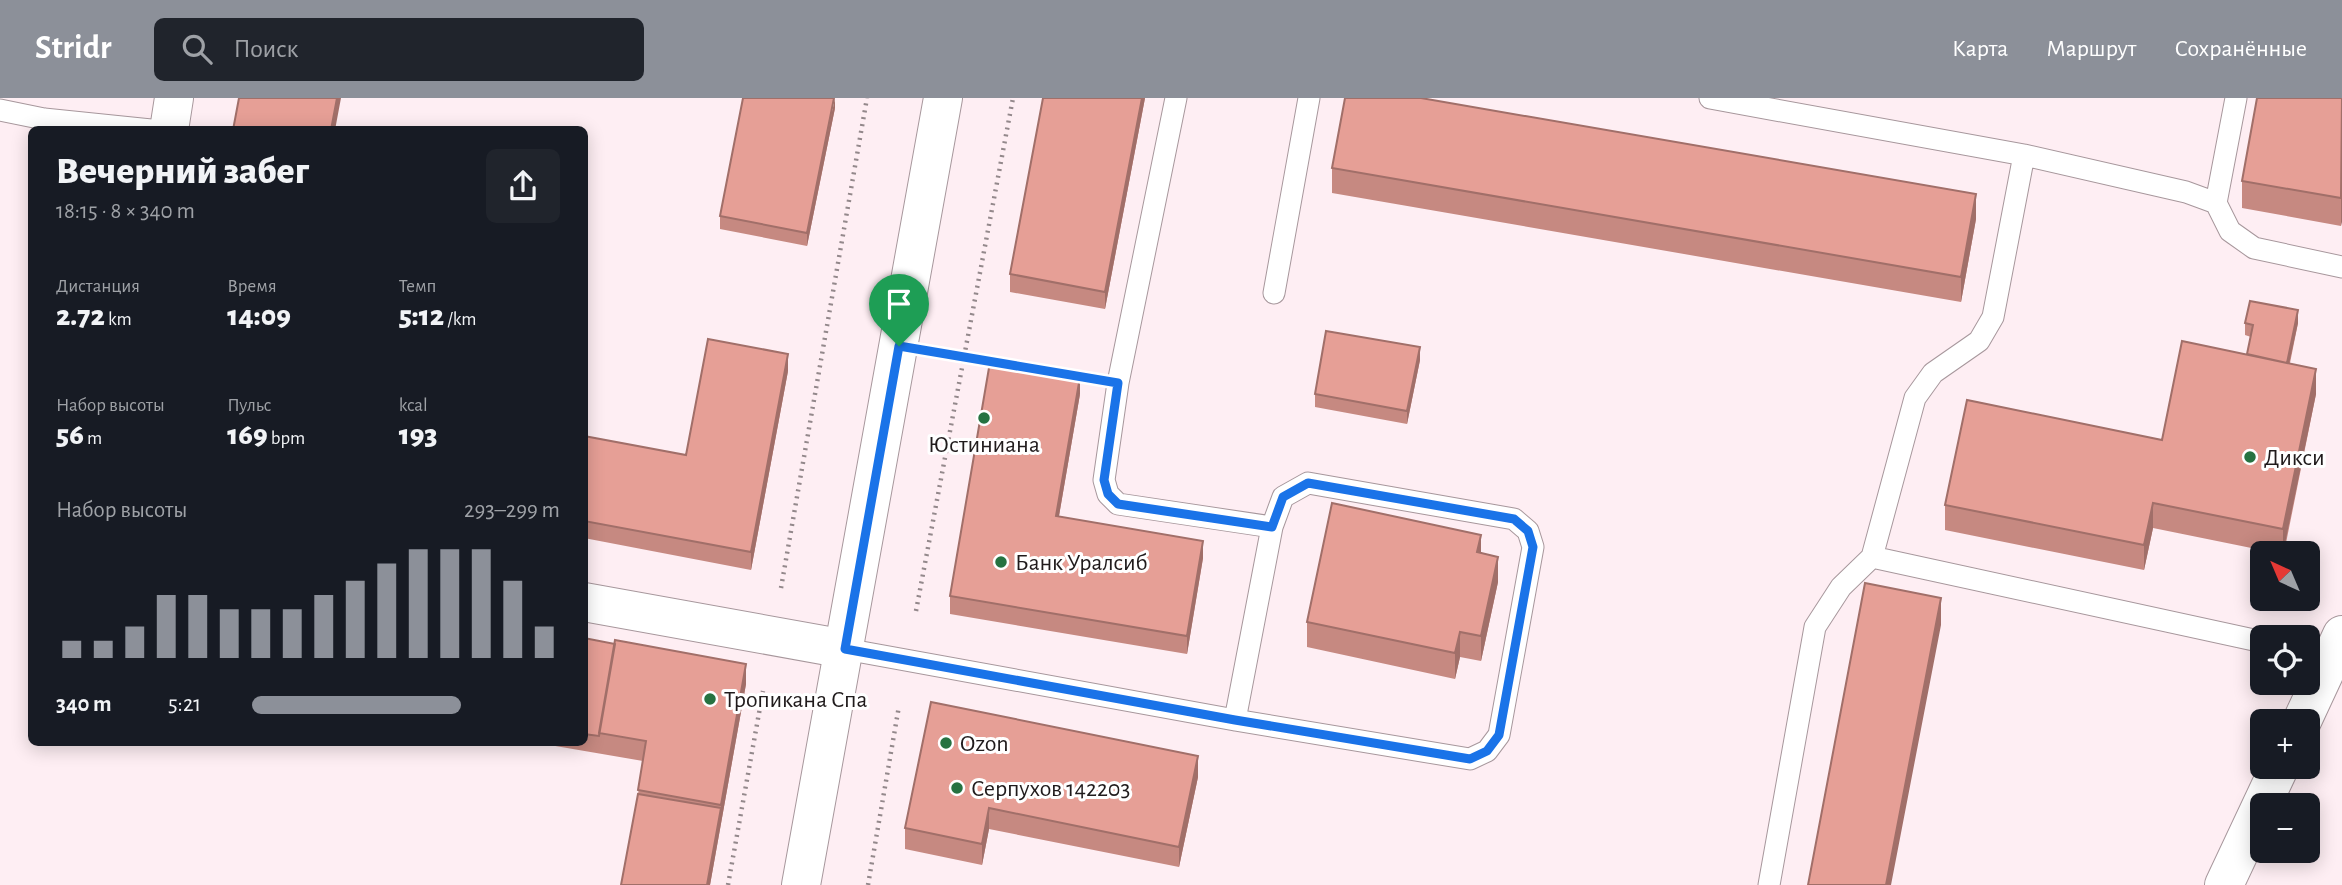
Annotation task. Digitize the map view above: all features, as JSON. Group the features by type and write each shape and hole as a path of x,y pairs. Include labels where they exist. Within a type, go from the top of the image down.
{"street":[{"path":"170,126 174,98"},
{"path":"802,885 943,98"},
{"path":"588,603 845,649"},
{"path":"2306,709 2327,648"},
{"path":"2224,885 2274,779"}],"lane":[{"path":"1176,98 1118,383 1104,480 1108,494 1118,504 1272,527"},
{"path":"1274,293 1309,98"},
{"path":"1710,98 2024,155 2186,192 2216,203"},
{"path":"2236,98 2216,203 2230,231 2254,248 2342,267"},
{"path":"0,110 44,119 112,126"},
{"path":"1769,885 1815,627 1841,587 1872,557 1915,398 1933,373 1979,341 1993,317 2024,155"},
{"path":"845,649 1235,720 1470,759 1487,751 1499,735 1533,547 1528,531 1514,519 1308,483 1283,497 1272,527 1235,720"},
{"path":"1872,557 2250,639"}],"path":[{"path":"782,588 867,98"},
{"path":"916,611 1013,98"},
{"path":"899,346 1015,366"},
{"path":"728,885 762,691"},
{"path":"868,885 899,706"}],"building":[{"path":"239,98 337,98 332,126 234,126"},
{"path":"743,98 834,98 807,233 720,216"},
{"path":"1043,98 1142,98 1105,292 1010,274"},
{"path":"1345,98 1421,98 1976,194 1961,277 1332,168"},
{"path":"2257,98 2342,98 2341,198 2242,181"},
{"path":"2250,301 2298,310 2287,363 2247,354 2253,325 2245,323"},
{"path":"1326,331 1420,347 1407,411 1315,394"},
{"path":"708,339 788,354 751,552 588,522 588,437 686,455"},
{"path":"2182,341 2316,369 2283,529 2153,503 2144,545 1945,505 1967,400 2162,440"},
{"path":"990,362 1080,377 1056,516 1203,541 1187,636 950,596"},
{"path":"1332,503 1481,535 1477,552 1498,557 1481,636 1460,632 1455,653 1307,622"},
{"path":"1865,583 1941,598 1886,885 1808,885"},
{"path":"588,639 615,644 599,736 588,735"},
{"path":"615,640 746,664 721,805 638,790 646,741 599,733"},
{"path":"931,702 1198,756 1179,847 989,808 982,844 905,828"},
{"path":"638,794 721,808 707,885 621,885"}],"place":[{"name":"Юстиниана","path":"984,418"},
{"name":"Дикси","path":"2250,457"},
{"name":"Банк Уралсиб","path":"1001,562"},
{"name":"Тропикана Спа","path":"710,699"},
{"name":"Ozon","path":"946,743"},
{"name":"Серпухов 142203","path":"957,788"}],"route":[{"path":"899,346 1118,383 1104,480 1108,494 1118,504 1272,527 1283,497 1308,483 1514,519 1528,531 1533,547 1499,735 1487,751 1470,759 1235,720 845,649 899,346"}]}
